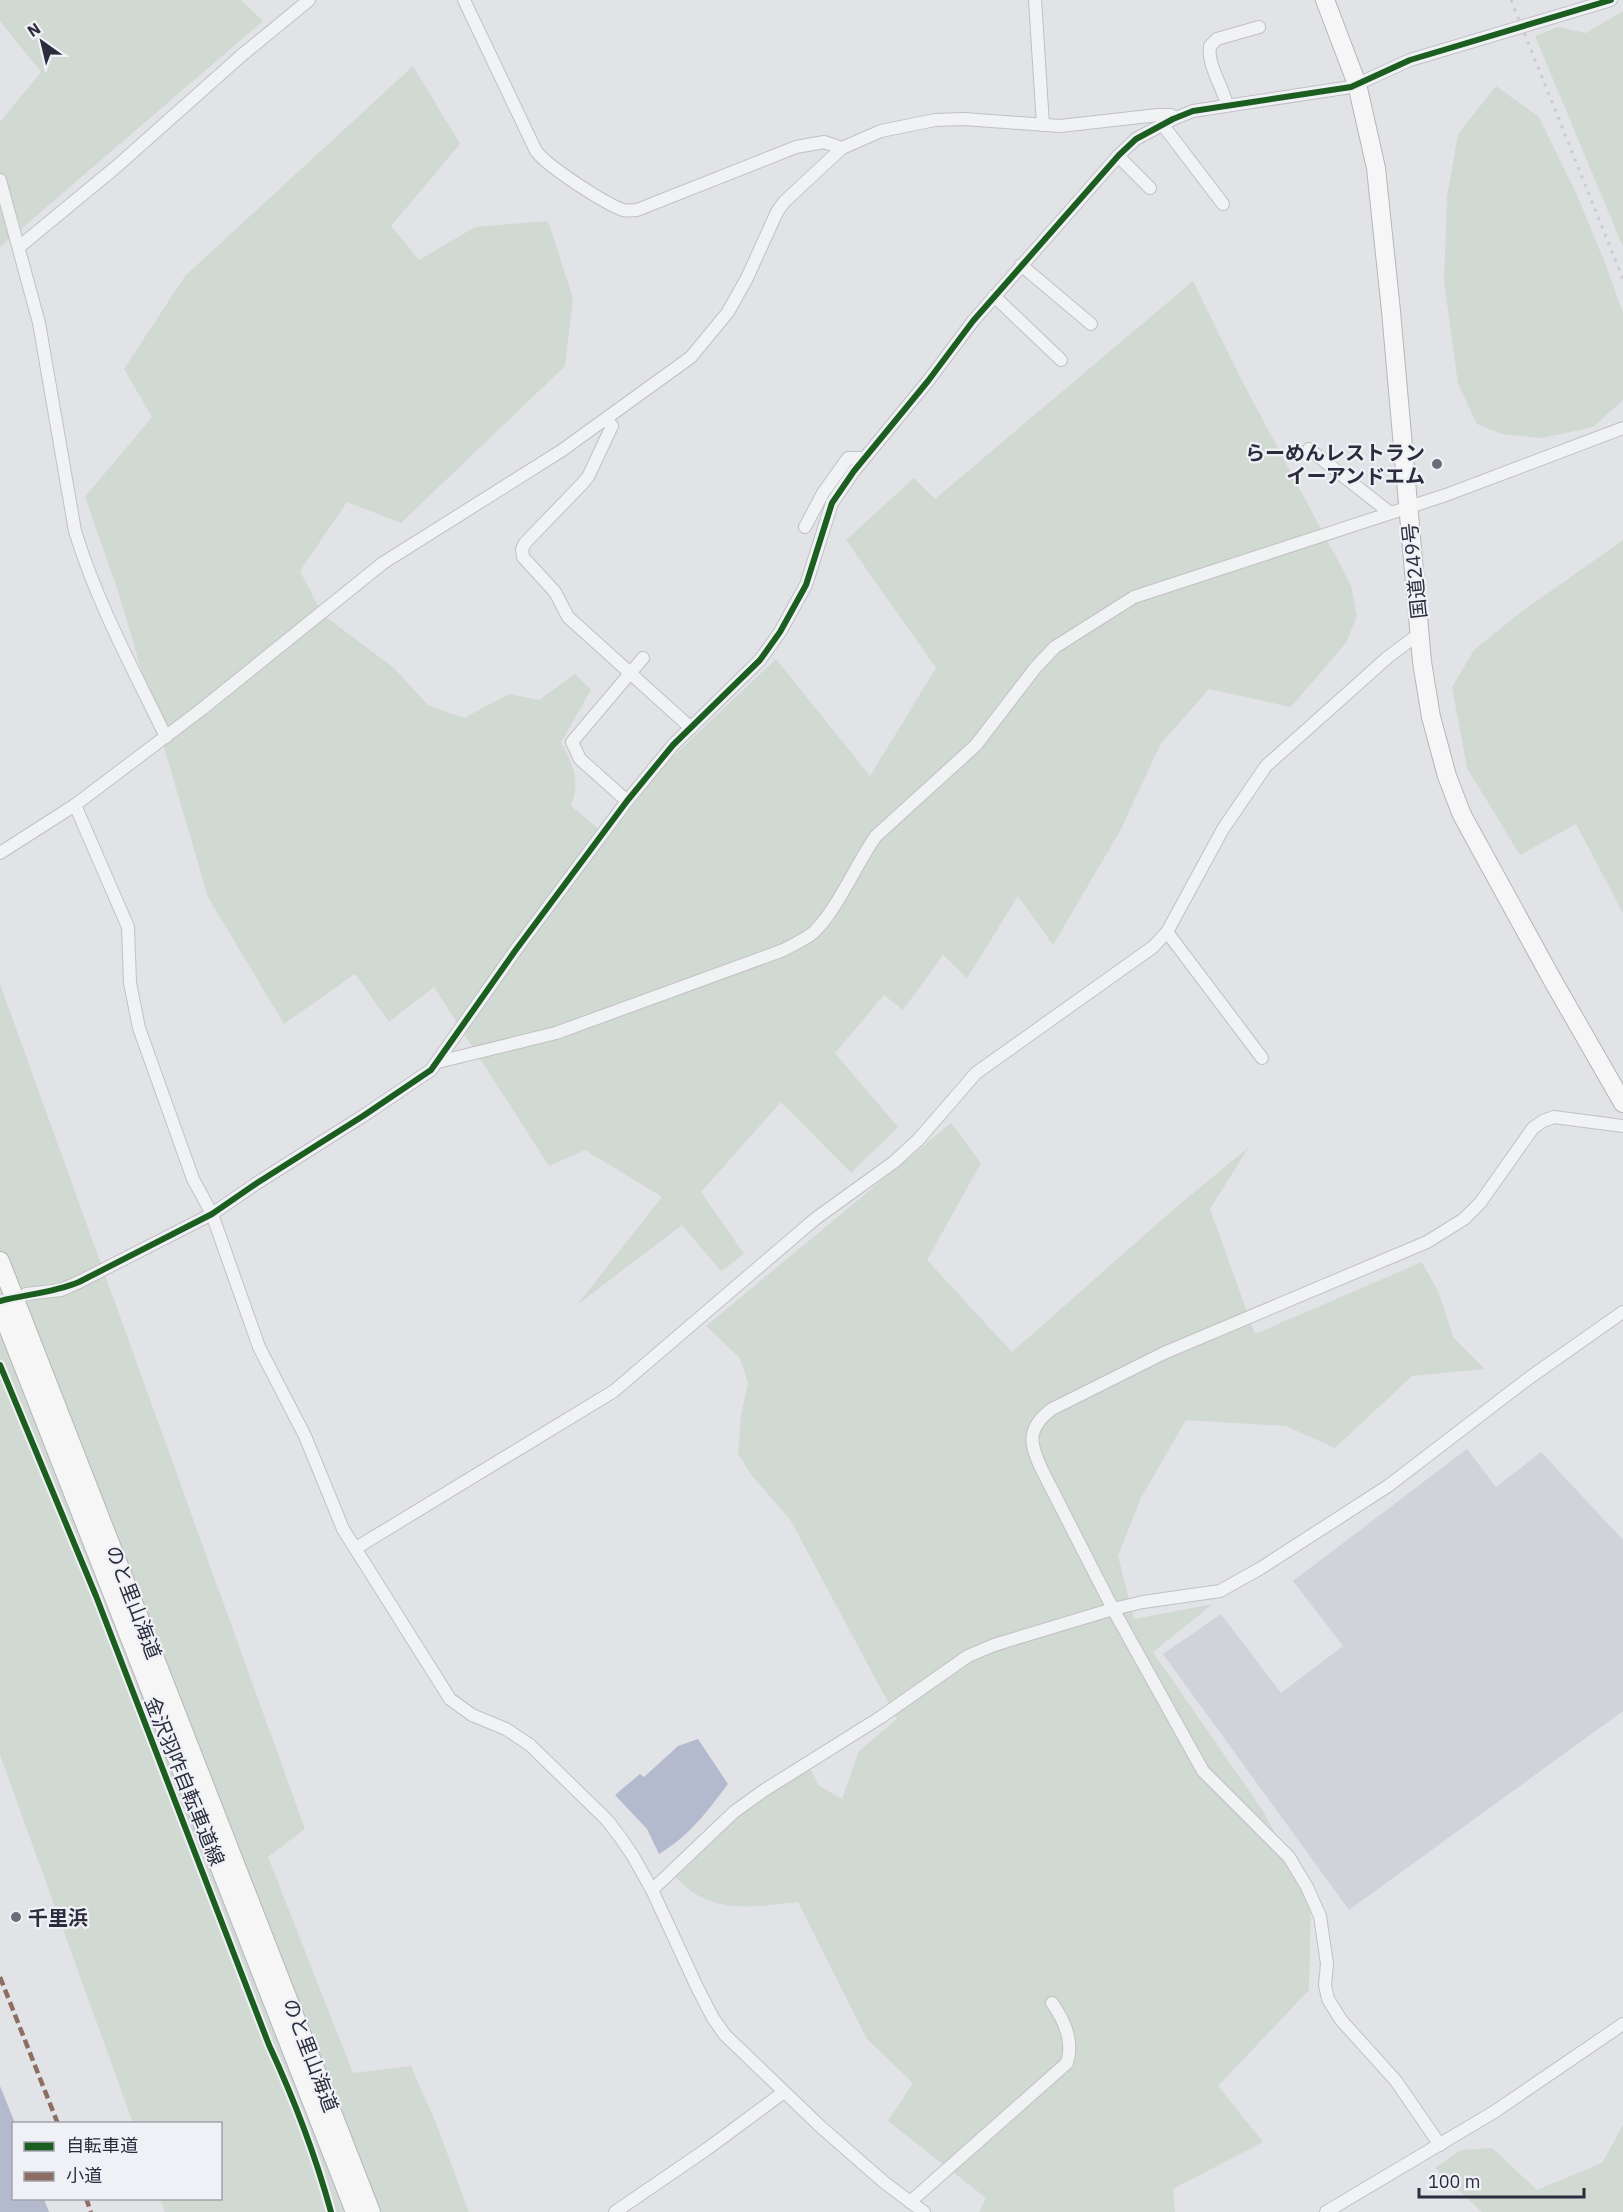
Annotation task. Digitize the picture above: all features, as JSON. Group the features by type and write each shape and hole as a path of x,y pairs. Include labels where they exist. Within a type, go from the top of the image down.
{"highway":[{"name":"国道249号","path":"1325,0 1356,84 1376,168 1422,662 1431,717 1447,776 1462,815 1552,981 1623,1103"},
{"name":"のと里山海道","path":"0,1261 371,2212"},
{"name":"のと里山海道","path":"0,1307 355,2212"}],"street":[{"path":"19,247 116,167 242,55 309,0"},
{"path":"464,0 536,151 543,160 582,188 624,210 637,210 796,147 824,142 843,148"},
{"path":"1035,0 1043,125"},
{"path":"26,1294 61,1290 212,1214 422,1078 438,1062 515,951 627,801 673,745 760,660 780,632 806,585 832,503 864,458 994,296 1118,156 1136,139 1168,121 1193,111 1351,87 1410,60 1611,0"},
{"path":"1227,105 1211,58 1210,46 1217,39 1258,27"},
{"path":"0,853 75,805 166,737 382,563 529,473 677,369 710,336 728,312 784,202 843,148 880,131 936,120 964,119 1059,126 1171,115 1168,121"},
{"path":"1168,121 1223,204"},
{"path":"1118,156 1150,188"},
{"path":"0,180 39,323 79,542 101,602 166,737"},
{"path":"1022,265 1091,324"},
{"path":"994,296 1061,360"},
{"path":"606,420 612,426 588,477 525,543 522,549 523,557 555,592 568,617 691,728"},
{"path":"438,1062 556,1033 781,951 813,933 826,917 876,836 976,745 1036,667 1055,647 1134,597 1446,495 1623,428"},
{"path":"1309,449 1389,512"},
{"path":"805,527 823,493 848,458 864,458"},
{"path":"356,1548 614,1391 815,1219 894,1162 918,1140 976,1073 1153,947 1167,932 1223,828 1266,766 1388,657 1420,633"},
{"path":"627,801 580,759 572,742 643,658"},
{"path":"75,805 128,927 130,983 139,1028 193,1179 212,1214 259,1347 305,1436 343,1529 368,1572 450,1699 472,1715 519,1736 607,1820 633,1856 652,1890 713,2018 739,2050 870,2170 924,2212"},
{"path":"1167,932 1262,1058"},
{"path":"1440,2145 1396,2081 1341,2020 1328,2000 1325,1985 1327,1964 1320,1916 1307,1887 1289,1857 1203,1771 1113,1609 1034,1454 1033,1431 1037,1421 1052,1409 1164,1353 1427,1242 1464,1219 1480,1203 1533,1128 1543,1121 1554,1117 1623,1126"},
{"path":"652,1890 734,1812 763,1791 881,1717 968,1656 994,1645 1113,1609 1143,1602 1220,1591 1261,1568 1388,1486 1529,1378 1623,1312"},
{"path":"910,2202 1067,2063 1070,2052 1066,2024 1052,2003"},
{"path":"1326,2212 1494,2112 1623,2024"},
{"path":"615,2212 707,2149 784,2092"}],"shaded area":[{"path":"0,0 241,0 263,21 0,247 0,122 41,72 0,21"},
{"path":"1623,11 1623,247 1535,36 1558,27 1586,33"},
{"path":"413,66 460,144 391,226 419,260 475,227 548,221 573,298 565,366 401,523 347,502 300,571 322,614 394,668 428,705 464,718 509,694 539,700 575,674 591,690 561,742 574,773 575,788 571,806 609,837 663,766 776,659 870,776 936,668 846,540 914,478 935,499 1193,281 1241,379 1351,585 1357,616 1346,643 1291,707 1209,689 1160,745 1120,831 1053,945 1018,896 967,978 943,955 903,1010 884,995 835,1053 898,1127 851,1173 781,1102 701,1192 744,1254 721,1271 682,1225 577,1305 662,1197 585,1150 549,1166 434,987 389,1022 355,974 284,1024 208,897 119,594 85,497 152,417 124,369 185,276"},
{"path":"1496,86 1539,117 1577,195 1623,313 1623,400 1593,427 1542,438 1501,434 1477,424 1458,384 1444,281 1447,197 1458,134"},
{"path":"1623,540 1623,913 1576,824 1520,855 1467,768 1452,687 1474,650 1521,612"},
{"path":"0,984 305,1829 268,1857 353,2073 411,2066 436,2123 469,2212 165,2212 160,2200 222,2200 222,2122 133,2122 0,1755"},
{"path":"951,1123 981,1163 927,1260 1012,1352 1174,1209 1249,1147 1210,1209 1255,1334 1422,1262 1439,1293 1453,1337 1485,1369 1412,1376 1335,1448 1286,1426 1186,1420 1141,1498 1118,1556 1134,1619 1213,1604 1153,1652 1263,1811 1311,1900 1309,1990 1218,2086 1263,2142 1173,2189 1175,2212 979,2212 986,2198 888,2121 913,2083 867,2039 798,1902 760,1906 721,1904 697,1895 675,1877 738,1816 810,1768 818,1785 842,1799 859,1751 897,1719 791,1521 753,1477 738,1454 741,1415 748,1383 740,1358 706,1326"},
{"path":"1467,1449 1496,1487 1541,1452 1623,1540 1623,1711 1349,1910 1163,1654 1221,1614 1281,1693 1343,1646 1293,1581"},
{"path":"1623,2125 1623,2212 1482,2212 1435,2168 1461,2150 1492,2148 1537,2190 1602,2163"}],"water":[{"path":"698,1739 728,1784 689,1831 659,1854 647,1829 615,1795 640,1774 644,1777 678,1746"},
{"path":"0,2086 15,2122 12,2122 12,2200 44,2200 49,2212 0,2212"}],"railway":[{"path":"1511,0 1623,279"}],"marked path":[{"path":"0,1977 57,2122"},
{"path":"87,2200 91,2212"}],"cycle path":[{"path":"0,1301 50,1291 79,1282 212,1214 431,1070 515,951 627,801 673,745 760,660 780,632 806,585 832,503 854,471 928,381 973,321 1119,155 1136,139 1193,111 1351,87 1410,60 1611,0"},
{"name":"金沢羽咋自転車道線","path":"0,1365 96,1596 269,2045 303,2127 331,2212"}],"place":[{"name":"らーめんレストラン イーアンドエム","path":"1437,464"},
{"name":"千里浜","path":"16,1917"}]}
